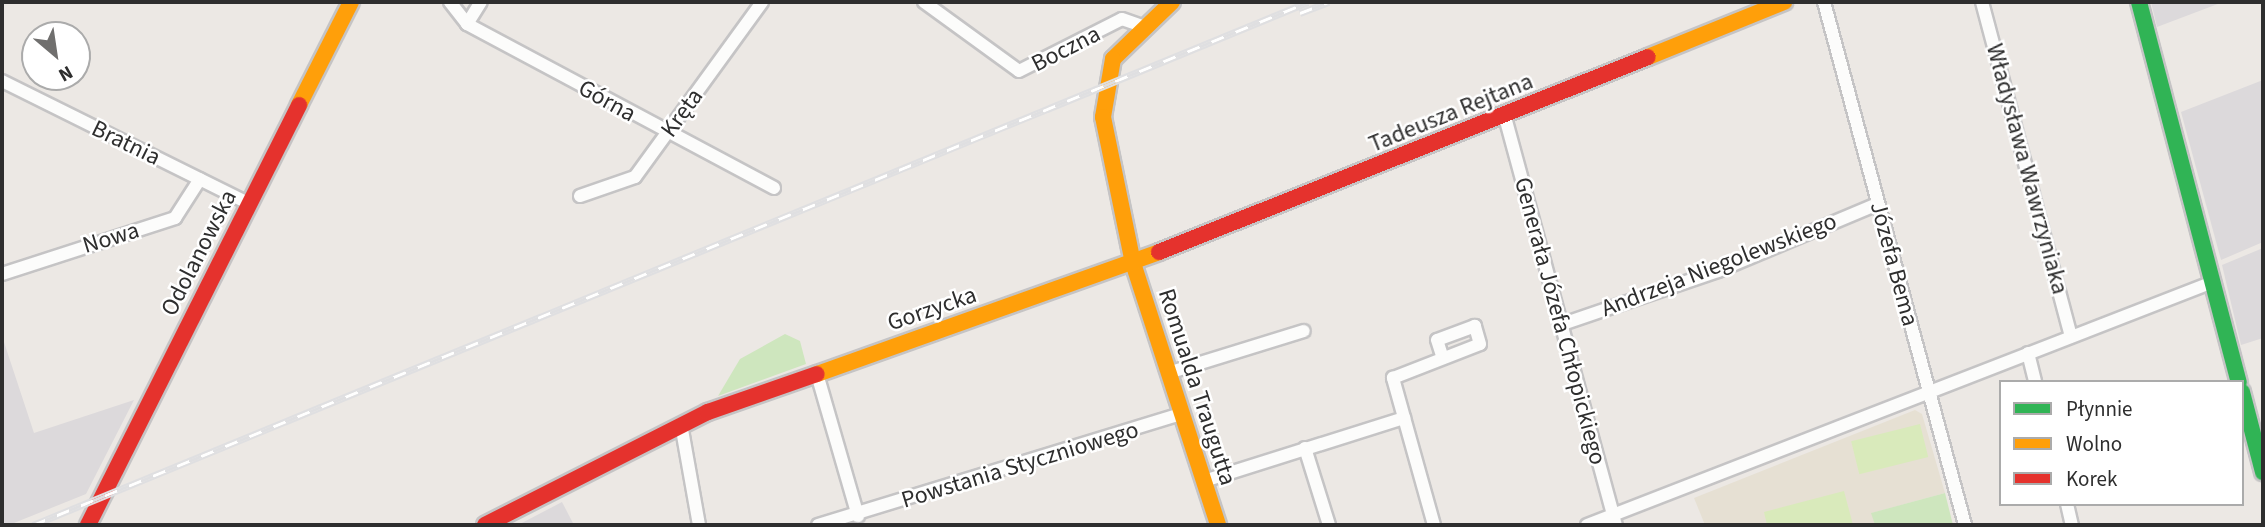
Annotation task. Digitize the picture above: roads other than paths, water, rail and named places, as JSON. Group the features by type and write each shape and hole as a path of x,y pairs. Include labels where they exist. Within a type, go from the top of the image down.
{"street":[{"name":"Odolanowska","path":"88,525 351,2"},
{"name":"Górna","path":"450,2 467,24 666,134 774,188"},
{"path":"467,24 481,2"},
{"name":"Kręta","path":"580,196 635,177 762,2"},
{"name":"Boczna","path":"925,2 1019,71 1122,19 1142,26"},
{"path":"1133,263 1102,95 1113,58 1142,26 1172,2"},
{"name":"Tadeusza Rejtana","path":"1133,263 1505,117 1784,2"},
{"name":"Józefa Bema","path":"1824,2 1965,525"},
{"name":"Władysława Wawrzyniaka","path":"1982,2 2071,336"},
{"path":"2139,2 2238,380"},
{"name":"Bratnia","path":"2,81 250,204"},
{"name":"Generała Józefa Chłopickiego","path":"1505,117 1614,520"},
{"name":"Nowa","path":"2,274 175,218 200,179"},
{"name":"Andrzeja Niegolewskiego","path":"1560,325 1718,271 1877,204"},
{"name":"Romualda Traugutta","path":"1133,263 1218,525"},
{"name":"Gorzycka","path":"485,525 681,424 1133,263"},
{"path":"1587,525 1614,520 1928,392 2213,282"},
{"path":"1168,373 1304,331"},
{"path":"2028,353 2035,380"},
{"path":"1434,525 1393,378 1443,358"},
{"path":"817,374 858,516"},
{"path":"2244,401 2263,472"},
{"name":"Powstania Styczniowego","path":"818,525 840,523 1182,414"},
{"path":"1204,481 1404,418"},
{"path":"681,424 699,525"},
{"path":"1305,448 1329,525"},
{"path":"2067,506 2072,525"}],"railway":[{"path":"33,525 1308,2"},
{"path":"1300,13 1329,2"}]}
